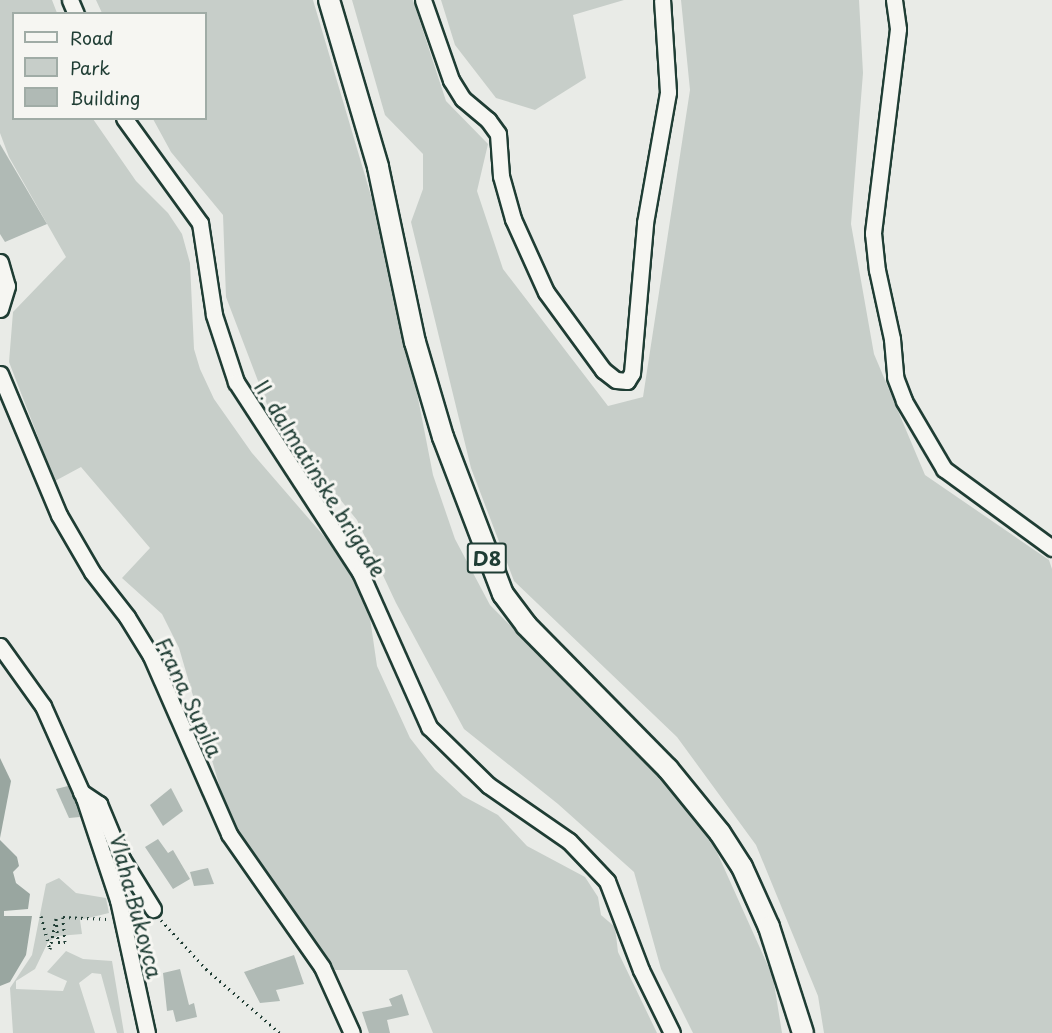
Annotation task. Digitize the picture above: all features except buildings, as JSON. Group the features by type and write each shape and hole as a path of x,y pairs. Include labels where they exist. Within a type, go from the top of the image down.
{"main road":[{"name":"D8","path":"329,0 380,177 415,342 440,427 478,537 503,594 526,625 668,769 720,833 742,867 769,927 803,1033"}],"street":[{"path":"423,0 451,80 463,99 488,120 498,134 501,176 513,219 546,292 603,370 616,380 627,381 632,373 645,223 668,92 662,0"},
{"path":"894,0 898,29 873,233 892,339 895,377 904,401 944,469 1052,548"},
{"name":"II. dalmatinske brigade","path":"125,120 200,223 214,315 236,382 360,572 429,727 488,785 569,841 607,880 641,970 672,1033"},
{"path":"0,262 7,286 0,309"},
{"name":"Frana Supila","path":"0,374 59,515 92,572 127,617 151,656 229,834 322,968 352,1033"},
{"name":"Vlaha Bukovca","path":"0,646 43,706 81,792 118,900 147,1033"},
{"name":"Vlaha Bukovca","path":"81,792 99,804 122,859 153,909"}],"path":[{"name":"Vlaha Bukovca","path":"153,909 206,969 280,1033"},
{"path":"41,916 50,949 56,918 58,942 65,942 63,917 118,920"}],"green space":[{"path":"0,0 52,0 57,12 12,12 12,120 94,120 136,181 168,213 182,234 190,263 194,349 200,369 214,399 252,453 355,572 370,618 377,666 410,738 435,770 463,796 498,815 527,846 585,877 598,897 601,915 615,927 618,952 657,1033 433,1033 407,970 335,970 245,852 221,791 179,648 162,614 122,578 150,548 81,467 55,481 9,362 13,312 66,257 9,157 0,133"},
{"path":"96,0 313,0 393,270 433,475 455,539 490,605 649,765 707,830 773,977 782,1033 693,1033 661,969 634,872 558,804 464,729 396,603 357,520 271,415 226,297 223,215 171,152 154,120 207,120 207,12 102,12"},
{"path":"352,0 413,0 446,101 488,144 477,191 503,269 608,406 643,397 690,90 681,0 859,0 863,73 851,224 874,354 925,475 1049,560 1052,569 1052,1033 824,1033 818,996 756,845 677,737 514,581 471,468 411,222 423,189 423,154 385,115"},
{"path":"441,0 624,0 573,15 586,78 535,110 496,98 455,45"},
{"path":"59,878 76,893 106,898 109,913 80,920 82,934 58,936 48,942 35,969 16,981 16,989 63,991 67,981 47,972 66,951 83,959 112,961 124,1033 117,1033 101,974 92,973 79,983 95,1033 13,1033 10,988 32,955 46,884"}],"shaded area":[{"path":"0,758 11,781 0,838"},
{"path":"0,840 17,857 19,866 13,872 16,883 30,894 28,909 4,911 4,916 32,916 26,955 10,982 0,986"}]}
